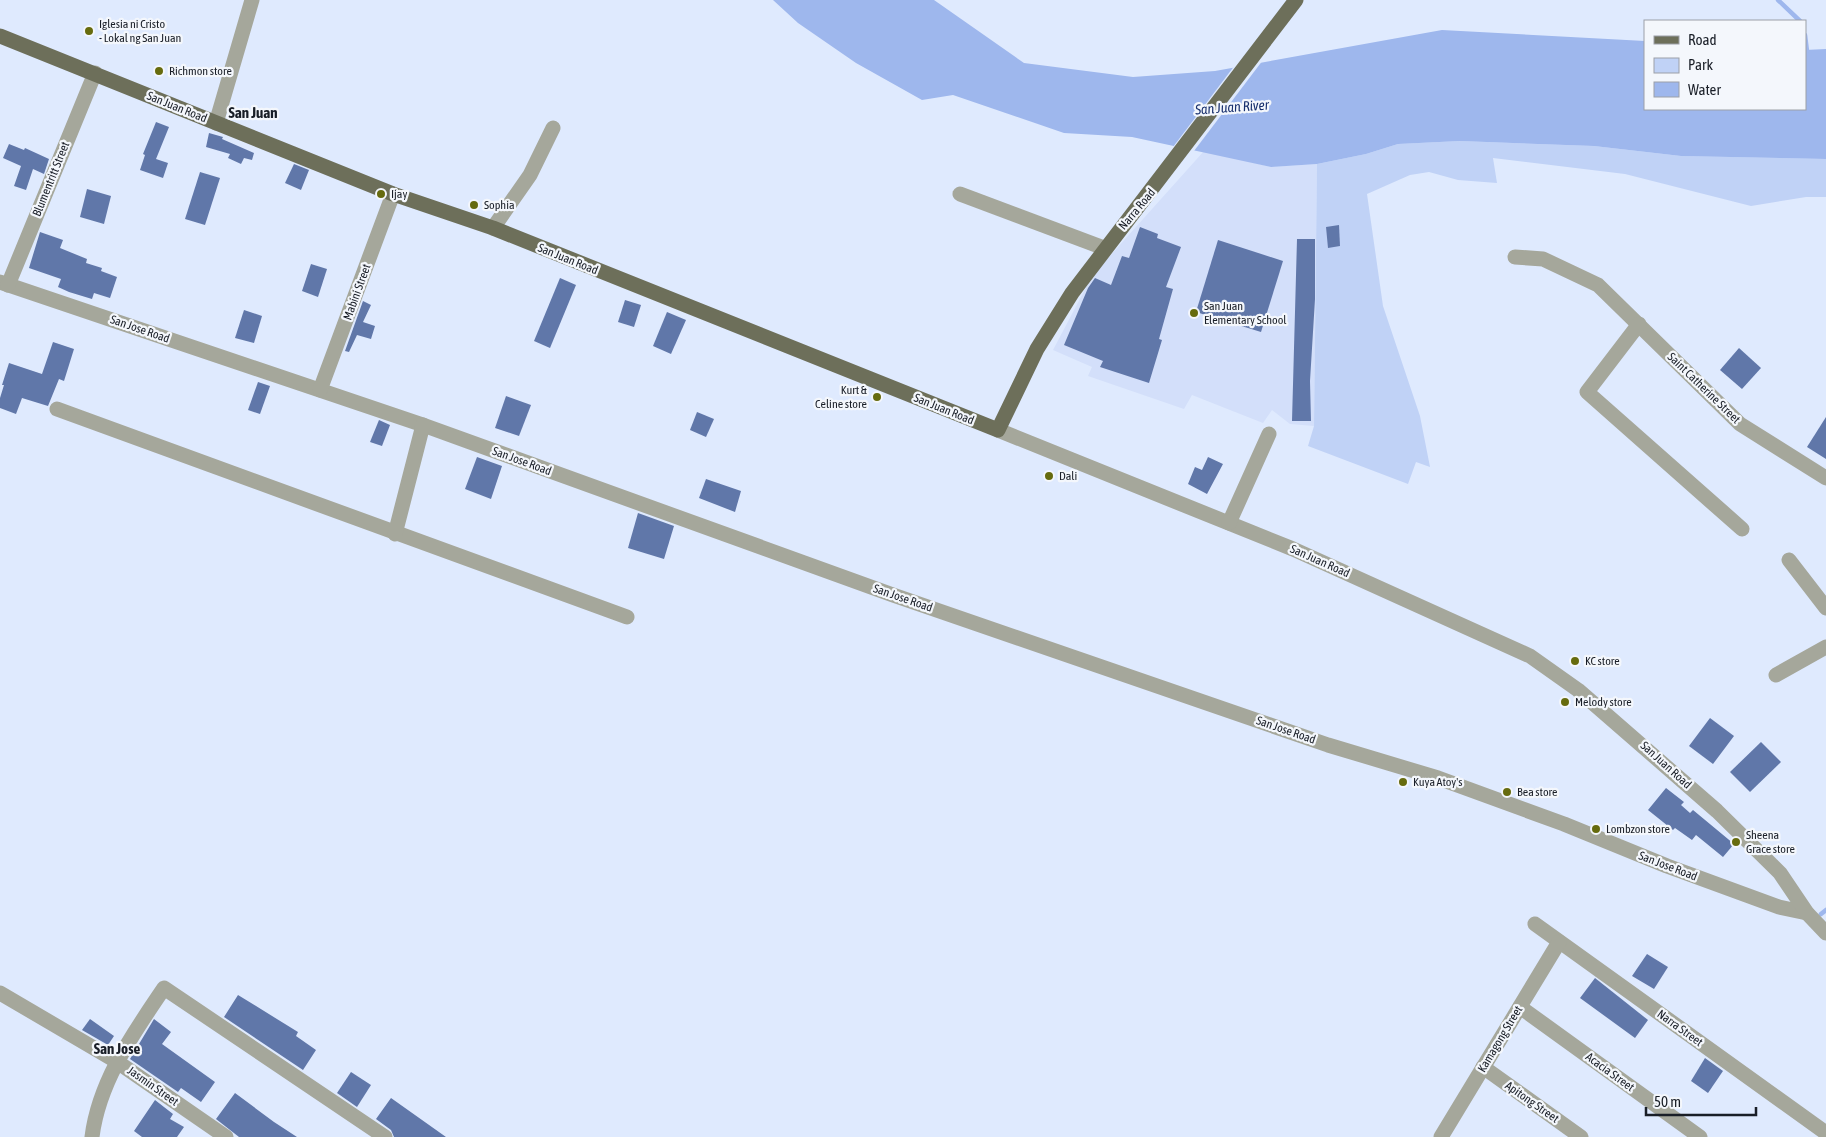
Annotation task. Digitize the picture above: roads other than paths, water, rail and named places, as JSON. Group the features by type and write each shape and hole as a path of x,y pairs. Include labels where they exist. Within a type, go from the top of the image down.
{"main road":[{"name":"Narra Road","path":"998,430 1049,329 1104,248 1159,182 1296,0"},
{"name":"San Juan Road","path":"0,36 393,194 493,228 998,430"}],"street":[{"path":"216,123 252,0"},
{"name":"Blumentritt Street","path":"4,283 95,73"},
{"path":"493,228 530,175 553,128"},
{"name":"Mabini Street","path":"320,390 393,194"},
{"path":"960,194 1104,248"},
{"name":"Saint Catherine Street","path":"1515,257 1542,259 1598,285 1740,424 1826,478"},
{"name":"San Jose Road","path":"4,283 422,425 902,598 1328,745 1438,778 1564,824 1667,866 1779,907 1807,913"},
{"path":"1639,324 1587,392 1742,529"},
{"path":"57,409 395,534 627,617"},
{"path":"395,534 422,425"},
{"name":"San Juan Road","path":"998,430 1293,548 1530,656 1586,696 1717,811 1780,873 1807,913 1826,932"},
{"path":"1229,523 1269,434"},
{"path":"1789,560 1826,608"},
{"path":"1776,675 1826,647"},
{"name":"Narra Street","path":"1535,924 1826,1132"},
{"name":"Kamagong Street","path":"1448,1134 1483,1068 1559,942"},
{"path":"92,1137 95,1116 116,1062 164,988 385,1137"},
{"name":"Jasmin Street","path":"0,993 116,1062 226,1137"},
{"name":"Acacia Street","path":"1520,1007 1700,1137"},
{"name":"Apitong Street","path":"1483,1068 1581,1137"}],"water":[{"name":"San Juan River","path":"773,0 934,0 1024,63 1133,77 1215,71 1442,30 1644,41 1644,110 1806,110 1806,50 1826,49 1826,159 1681,156 1594,146 1460,141 1398,144 1366,154 1317,164 1271,167 1132,137 1064,133 953,95 922,100 856,63 798,23"}],"waterway":[{"path":"1778,0 1799,20"},
{"path":"1806,43 1807,51"},
{"path":"1821,914 1826,910"}],"place":[{"name":"Iglesia ni Cristo - Lokal ng San Juan","path":"89,31"},
{"name":"Richmon store","path":"159,71"},
{"name":"Ijay","path":"381,194"},
{"name":"Sophia","path":"474,205"},
{"name":"San Juan Elementary School","path":"1194,313"},
{"name":"Kurt & Celine store","path":"877,397"},
{"name":"Dali","path":"1049,476"},
{"name":"KC store","path":"1575,661"},
{"name":"Melody store","path":"1565,702"},
{"name":"Kuya Atoy's","path":"1403,782"},
{"name":"Bea store","path":"1507,792"},
{"name":"Lombzon store","path":"1596,829"},
{"name":"Sheena Grace store","path":"1736,842"}],"district":[{"name":"San Juan","path":"253,112"},
{"name":"San Jose","path":"117,1048"}]}
